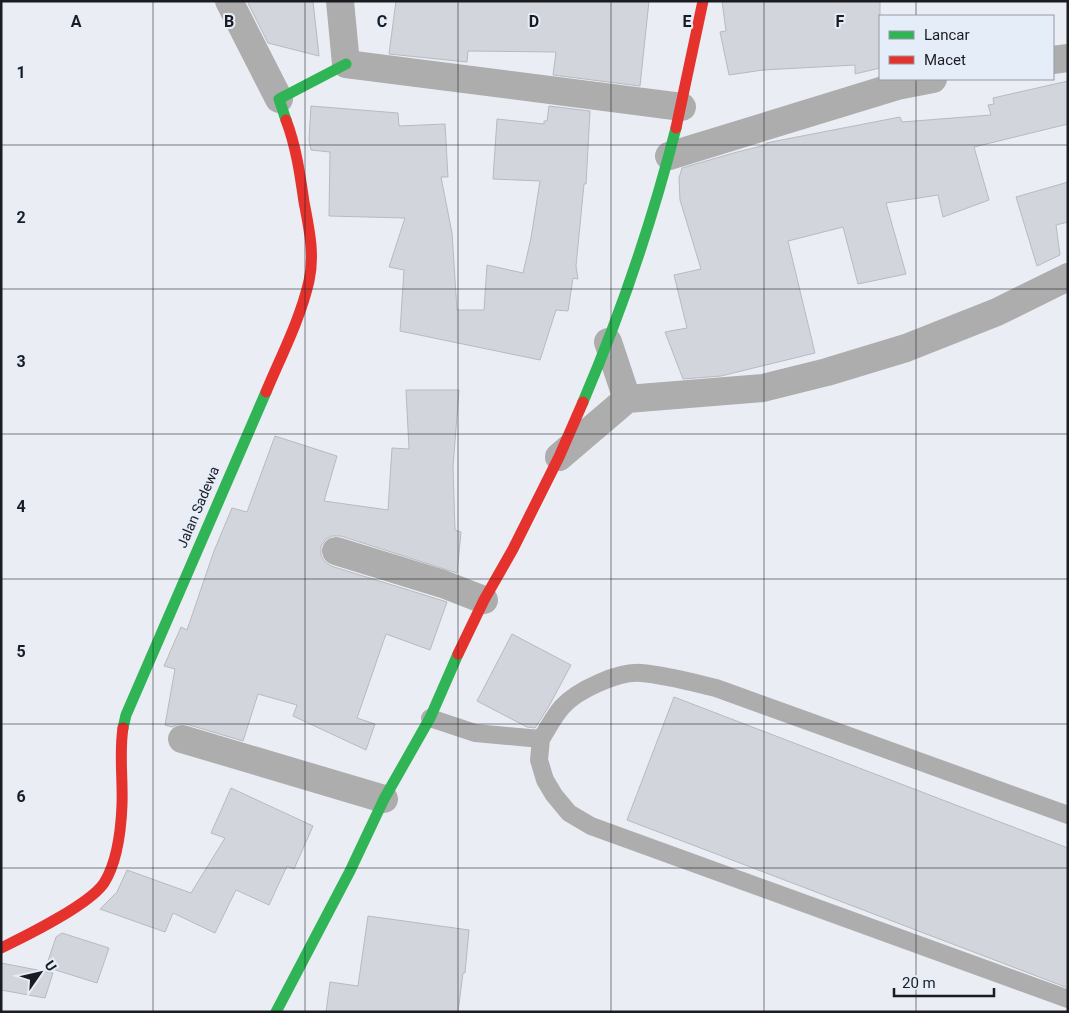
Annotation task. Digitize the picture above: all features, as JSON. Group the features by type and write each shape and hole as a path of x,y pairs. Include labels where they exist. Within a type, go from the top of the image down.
{"street":[{"path":"229,1 279,98 346,64 682,108"},
{"path":"340,1 346,64"},
{"path":"276,1012 350,871 384,800 430,718 446,679 484,600 559,457 608,342 637,264 669,156 682,108 703,1"},
{"path":"1054,60 1068,58"},
{"path":"669,156 897,86 928,80"},
{"name":"Jalan Sadewa","path":"1,948 41,928 88,898 104,884 111,871 120,825 122,799 120,744 126,715 300,310 309,280 312,258 310,237 291,133 279,98"},
{"path":"559,457 627,399 763,388 828,372 906,348 998,312 1068,277"},
{"path":"608,342 627,399"},
{"path":"336,551 443,584 484,600"},
{"path":"182,739 384,800"}],"lane":[{"path":"1068,815 716,688 667,676 639,672 607,679 582,690 563,706 541,739 539,760 545,780 554,795 569,813 591,826 1068,998"},
{"path":"430,718 474,733 541,739"}],"building":[{"path":"247,1 313,1 319,56 268,43"},
{"path":"396,1 649,1 640,86 553,75 556,52 468,51 467,62 389,54"},
{"path":"722,1 880,1 879,68 855,74 855,65 763,70 729,75 720,32 726,31"},
{"path":"1068,81 1068,124 974,147 989,200 943,217 938,195 886,203 906,274 858,284 843,227 788,241 815,353 721,376 683,379 665,332 687,328 674,275 701,269 680,200 679,178 682,168 766,145 766,143 900,117 902,122 991,115 988,105 994,104 993,98"},
{"path":"311,106 398,113 399,126 445,124 448,177 441,177 452,233 457,310 484,310 487,265 523,273 531,238 540,181 493,179 497,119 544,124 544,121 547,121 549,106 590,111 586,184 584,184 576,266 578,279 573,278 568,311 556,310 540,360 400,331 404,270 389,267 405,218 329,216 330,152 311,150 309,140"},
{"path":"1068,182 1068,222 1056,225 1060,255 1037,266 1016,197"},
{"path":"406,390 459,390 453,467 455,530 461,532 457,573 341,536 332,536 326,539 321,546 321,555 324,561 331,566 447,602 430,650 386,634 357,718 375,724 366,750 293,716 297,705 258,694 243,741 186,724 172,727 165,725 175,669 164,666 181,627 187,630 214,551 232,508 247,512 275,436 337,456 324,501 388,510 392,448 409,449"},
{"path":"512,634 571,665 535,728 527,727 477,701"},
{"path":"674,697 1068,848 1068,988 627,820"},
{"path":"231,788 313,826 294,869 287,866 269,905 236,890 215,933 173,913 165,932 100,909 117,892 127,870 191,893 225,838 211,833"},
{"path":"368,916 469,930 465,973 463,973 458,1012 326,1012 330,982 358,986"},
{"path":"62,933 109,948 97,983 46,967 56,937"},
{"path":"1,963 53,973 45,998 1,990"}],"traffic: fast":[{"path":"286,120 279,99 346,64"},
{"path":"583,402 635,267 657,198 676,128"},
{"path":"123,728 126,715 266,392"},
{"path":"276,1012 350,871 384,799 430,718 458,654"}],"traffic: jam":[{"path":"676,128 703,1"},
{"path":"266,392 301,310 311,271 309,232 299,171 286,120"},
{"path":"458,654 559,457 583,402"},
{"path":"1,948 72,910 97,891 109,874 116,855 120,835 123,728"}]}
